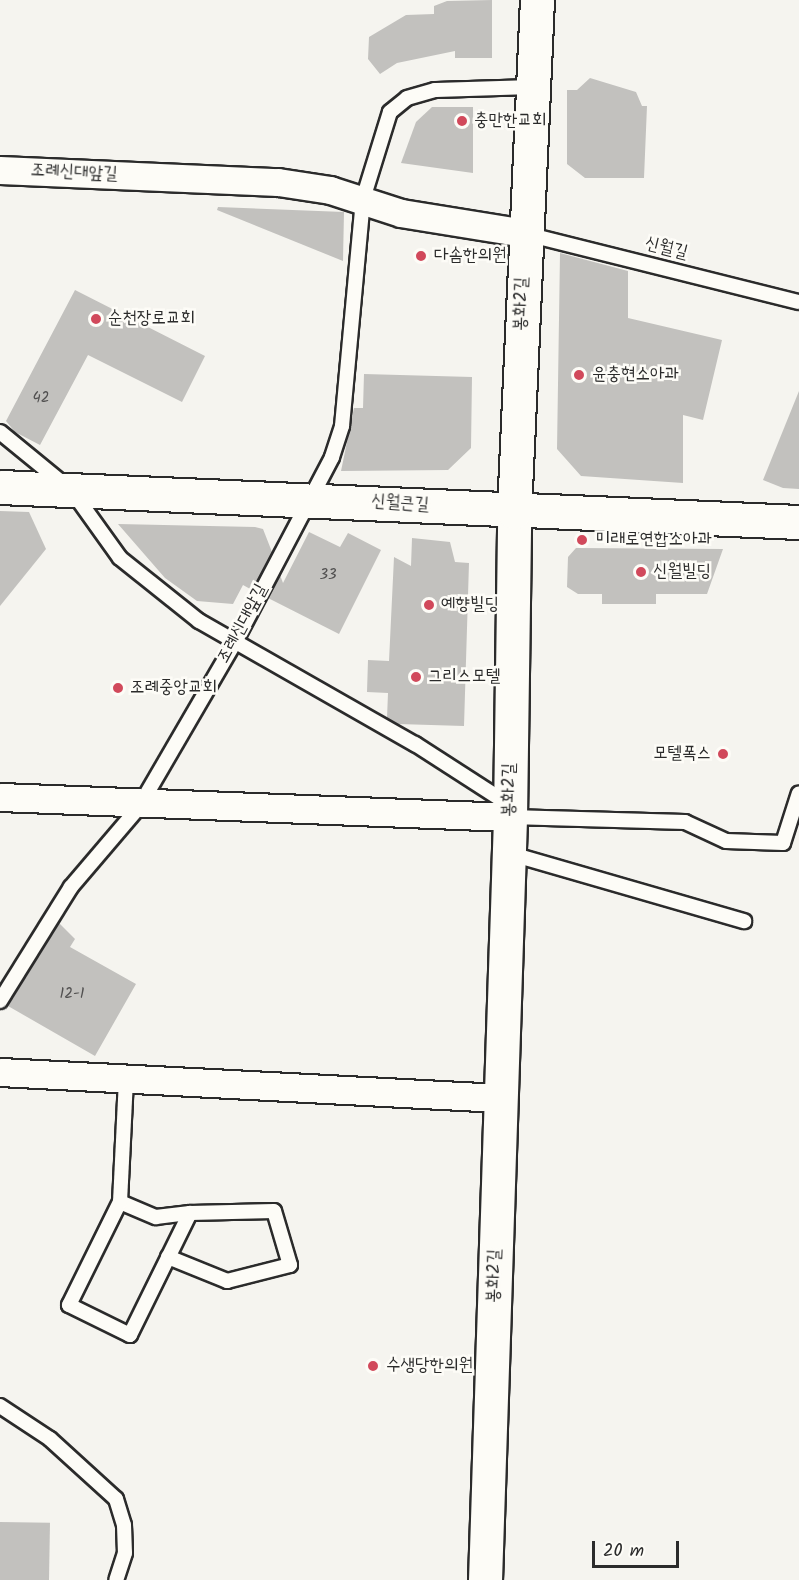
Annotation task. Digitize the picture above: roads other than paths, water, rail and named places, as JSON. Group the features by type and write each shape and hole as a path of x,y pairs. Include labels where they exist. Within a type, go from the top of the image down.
{"street":[{"name":"봉화2길","path":"485,1580 508,853 514,512 524,233 534,87 537,0"},
{"name":"조례신대앞길","path":"0,170 278,182 363,199 401,213 524,233"},
{"name":"신월큰길","path":"0,487 308,498 514,512 799,522"},
{"path":"0,797 141,804 509,811"},
{"path":"0,1072 500,1098"}],"lane":[{"name":"조례신대앞길","path":"0,1001 71,887 141,804 234,644 308,498 332,457 342,426 363,199 390,112 407,98 435,90 534,87"},
{"name":"신월길","path":"524,233 799,302"},
{"path":"0,432 72,491 120,558 234,644 415,744 509,811 685,822 726,841 783,843 799,793"},
{"path":"508,853 744,921"},
{"path":"126,1078 120,1202 69,1305 130,1335 190,1213"},
{"path":"120,1202 156,1217 190,1213 274,1210 290,1265 227,1281 168,1257"},
{"path":"0,1406 58,1445 116,1499 124,1525 125,1553 116,1580"}],"place":[{"name":"충만한교회","path":"462,121"},
{"name":"다솜한의원","path":"421,256"},
{"name":"순천장로교회","path":"96,319"},
{"name":"윤충현소아과","path":"579,375"},
{"name":"미래로연합소아과","path":"582,540"},
{"name":"신월빌딩","path":"641,572"},
{"name":"예향빌딩","path":"429,605"},
{"name":"그리스모텔","path":"416,677"},
{"name":"조례중앙교회","path":"118,688"},
{"name":"모텔폭스","path":"723,754"},
{"name":"수생당한의원","path":"373,1366"}]}
